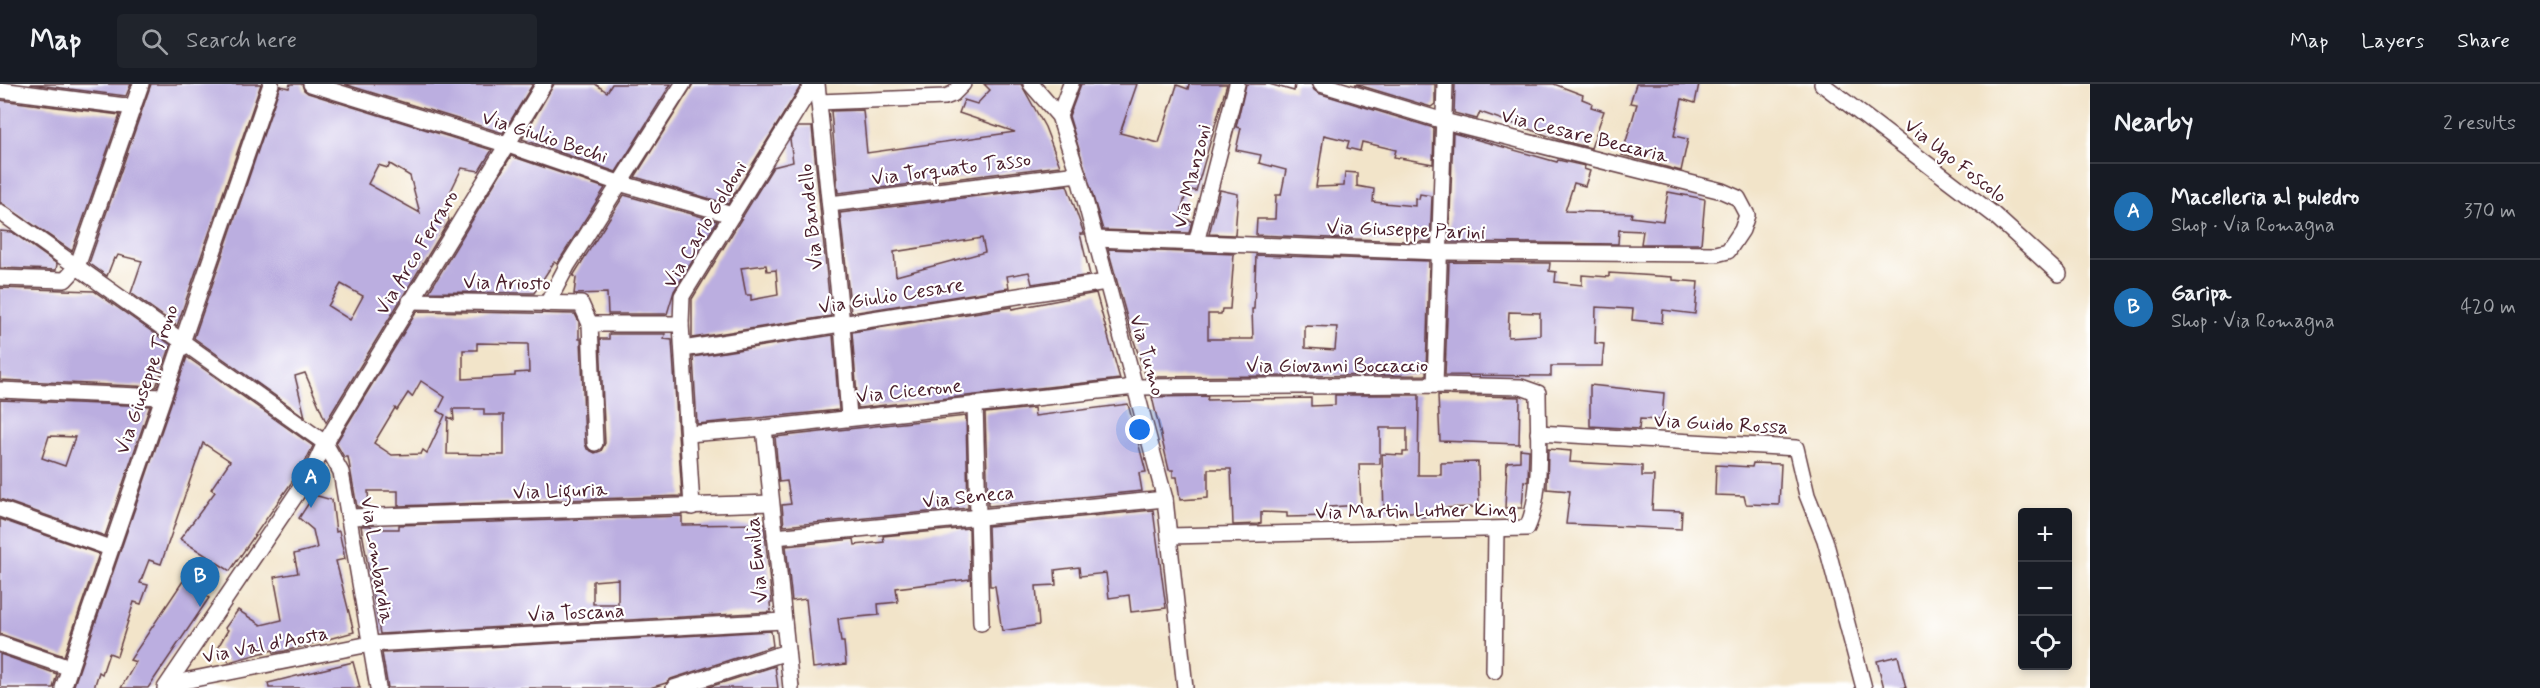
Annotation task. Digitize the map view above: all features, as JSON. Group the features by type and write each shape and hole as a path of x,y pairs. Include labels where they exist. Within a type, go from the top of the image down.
{"street":[{"path":"0,278 65,280 77,267 141,84"},
{"name":"Via Giuseppe Trono","path":"63,688 271,84"},
{"name":"Via Giulio Bechi","path":"311,84 505,144 619,183 732,215"},
{"name":"Via Arco Ferraro","path":"167,686 312,471 325,443 410,301 544,84"},
{"path":"547,304 567,266 683,84"},
{"name":"Via Bandello","path":"815,84 830,204 849,417"},
{"name":"Via Carlo Goldoni","path":"692,507 681,324 682,296 815,84"},
{"path":"819,102 945,97 954,94 963,84"},
{"name":"Via Tumo","path":"1031,84 1059,116 1078,174 1165,500 1185,688"},
{"path":"1059,116 1071,84"},
{"name":"Via Manzoni","path":"1196,243 1237,84"},
{"name":"Via Cesare Beccaria","path":"1321,84 1444,121 1722,191 1738,198 1747,215 1742,230 1728,251 1716,254"},
{"path":"1435,385 1445,84"},
{"name":"Via Ugo Foscolo","path":"1822,84 1993,214 2058,274"},
{"path":"0,90 133,107"},
{"name":"Via Torquato Tasso","path":"830,204 1078,174"},
{"path":"0,212 325,443"},
{"name":"Via Giuseppe Parini","path":"1095,239 1440,252 1716,254"},
{"name":"Via Giulio Cesare","path":"683,349 1106,282"},
{"name":"Via Ariosto","path":"410,301 580,304 590,324"},
{"path":"595,443 590,324 681,324"},
{"name":"Via Giovanni Boccaccio","path":"1135,387 1435,385 1521,387 1538,393"},
{"name":"Via Cicerone","path":"688,434 764,428 1135,387"},
{"path":"0,390 162,397"},
{"name":"Via Martin Luther King","path":"1169,536 1527,528 1534,513 1538,393"},
{"path":"975,404 980,516 981,623"},
{"name":"Via Emilia","path":"764,428 791,688"},
{"name":"Via Guido Rossa","path":"1538,433 1796,448 1807,495 1825,540 1864,688"},
{"name":"Via Lombardia","path":"325,443 341,472 378,688"},
{"name":"Via Seneca","path":"775,537 1165,500"},
{"name":"Via Liguria","path":"350,517 771,503"},
{"path":"0,509 110,548"},
{"path":"1494,671 1496,530"},
{"name":"Via Toscana","path":"370,644 784,621"},
{"path":"0,644 69,668"},
{"name":"Via Val d'Aosta","path":"167,686 370,644"},
{"path":"674,688 787,652"}],"building":[{"path":"30,84 131,84 126,96"},
{"path":"151,84 261,84 177,326 131,293 142,261 118,255 116,259 114,258 107,276 89,263"},
{"path":"290,84 302,84 308,93 492,150 479,171 462,168 445,203 449,221 326,422 305,373 295,376 305,417 194,338 280,86 289,88","holes":["390,164 410,176 420,213 368,184 378,165 388,168","341,284 363,296 350,320 328,306"]},
{"path":"344,84 533,84 503,133"},
{"path":"554,84 595,84 607,92 612,84 671,84 616,172 522,139"},
{"path":"693,84 802,84 728,204 635,177"},
{"path":"984,84 1021,84 1045,127 1060,166 838,193 831,111 863,110 867,153 1015,132 959,113 964,100 977,104 990,90"},
{"path":"1081,84 1137,84 1120,133 1159,143 1177,85 1188,89 1189,84 1227,84 1196,191 1187,189 1180,217 1192,221 1189,233 1103,230 1069,116"},
{"path":"1246,84 1269,84 1294,91 1295,84 1311,84 1318,93 1434,128 1433,164 1394,157 1396,150 1362,142 1360,151 1347,148 1349,141 1324,135 1316,187 1344,186 1345,172 1357,173 1357,186 1374,189 1373,202 1415,206 1415,198 1419,199 1420,194 1432,196 1430,242 1256,235 1257,219 1275,219 1276,195 1281,195 1286,170 1259,163 1261,155 1236,150 1241,128 1236,127"},
{"path":"1355,84 1435,84 1435,104 1431,107"},
{"path":"1455,84 1554,84 1583,95 1582,99 1592,103 1591,107 1604,111 1591,148 1563,141 1480,112 1477,119 1454,113"},
{"path":"1636,84 1699,84 1695,103 1682,99 1674,136 1688,139 1681,171 1622,155 1637,104 1630,103"},
{"path":"0,100 120,115 72,251 0,202"},
{"path":"798,127 812,127 831,316 692,338 692,299 773,167 793,162 790,139","holes":["766,265 767,271 776,270 778,295 751,300 751,295 746,295 741,268"]},
{"path":"1453,133 1557,162 1558,160 1585,166 1584,169 1590,171 1585,186 1574,183 1565,211 1632,213 1631,217 1663,221 1668,192 1705,199 1701,244 1641,244 1643,231 1619,230 1618,244 1449,242"},
{"path":"511,156 605,188 557,264 554,262 534,293 429,292"},
{"path":"1067,185 1084,234 1080,234 1090,275 1032,284 1029,272 1007,276 1009,288 851,313 840,213","holes":["982,238 985,252 896,276 894,252"]},
{"path":"1220,190 1238,194 1235,235 1209,234"},
{"path":"624,195 717,221 674,291 667,314 608,314 607,293 574,294 576,278 573,276"},
{"path":"0,231 12,232 57,264 56,270 0,268"},
{"path":"1108,249 1234,254 1230,309 1222,309 1221,314 1208,314 1208,339 1253,339 1252,309 1254,309 1256,255 1429,261 1426,375 1146,377","holes":["1305,326 1337,327 1335,350 1305,348"]},
{"path":"1449,262 1550,263 1549,271 1556,272 1555,282 1582,285 1582,275 1609,277 1609,273 1673,277 1673,280 1698,282 1695,314 1663,310 1662,323 1632,320 1633,309 1596,307 1595,343 1604,344 1602,366 1551,366 1551,376 1445,375","holes":["1509,312 1540,313 1540,335 1508,337"]},
{"path":"0,288 94,291 171,345 156,387 0,380"},
{"path":"1096,293 1120,379 858,408 852,332 1012,307 1012,309"},
{"path":"417,311 575,314 579,322 579,339 581,339 585,443 587,449 595,453 601,451 605,443 600,339 609,339 609,334 665,334 664,339 672,340 682,496 398,506 398,491 368,491 369,507 357,507 348,457 344,457 336,443","holes":["477,343 528,344 529,372 515,373 515,376 463,379 463,350 477,350","421,381 445,397 438,411 445,415 427,453 423,450 421,454 392,455 374,443 395,408 397,410 408,393 412,397","453,409 484,409 484,415 504,415 504,455 447,454 448,417 454,420"]},
{"path":"833,335 839,410 697,424 693,357"},
{"path":"187,357 313,446 303,466 230,571 180,539 215,492 211,489 230,461 203,443 161,564 149,560 140,583 148,585 141,604 134,602 117,656 109,653 102,674 99,672 94,688 73,688"},
{"path":"1590,385 1664,393 1662,420 1640,419 1639,429 1590,426"},
{"path":"1335,395 1419,395 1418,475 1441,475 1441,463 1478,462 1479,507 1436,508 1436,516 1421,517 1420,512 1384,512 1382,454 1403,455 1403,452 1407,452 1407,428 1380,428 1380,464 1359,464 1361,505 1329,507 1329,516 1287,517 1287,513 1261,512 1261,523 1233,525 1231,469 1208,469 1208,498 1180,500 1177,477 1173,477 1173,470 1169,470 1152,397 1208,396 1207,400 1311,398 1311,406 1335,405"},
{"path":"1438,395 1520,397 1519,444 1440,441"},
{"path":"0,400 150,406 105,536 0,499","holes":["49,436 75,437 65,466 42,458"]},
{"path":"1128,404 1146,472 1139,473 1142,491 988,506 985,413 1034,408 1035,416"},
{"path":"966,416 968,508 784,526 782,505 791,504 787,481 779,482 775,437"},
{"path":"1520,449 1529,450 1528,482 1524,481 1522,508 1505,508 1507,462 1520,461"},
{"path":"1548,449 1571,451 1570,462 1642,466 1642,476 1654,476 1652,510 1682,511 1681,529 1566,524 1570,491 1547,489"},
{"path":"1753,463 1781,464 1779,505 1746,504 1744,496 1715,495 1716,465 1752,467"},
{"path":"314,495 332,500 336,532 339,531 345,559 336,561 354,632 285,651 274,653 273,650 229,662 218,647 228,630 225,628 238,610 261,625 282,620 274,577 298,573 294,554 317,548 313,530 299,518"},
{"path":"1153,510 1166,608 1131,612 1129,595 1109,598 1106,573 1080,576 1079,567 1055,570 1056,585 1036,586 1039,625 1002,631 995,586 990,586 988,526"},
{"path":"682,516 682,525 764,524 771,612 380,634 361,526 371,526 372,529 399,529 399,525","holes":["618,579 618,604 593,604 593,581"]},
{"path":"0,519 99,554 64,656 0,634"},
{"path":"969,528 970,579 896,588 898,602 878,604 879,615 838,619 841,642 844,642 846,664 813,668 806,599 792,601 786,546 854,539 855,545 884,542 883,536"},
{"path":"183,581 209,598 148,688 121,688 136,662 130,660"},
{"path":"771,631 773,646 650,688 388,688 382,653"},
{"path":"0,654 57,674 53,688 0,688"},
{"path":"1898,656 1906,688 1884,688 1877,661"},
{"path":"353,662 360,688 269,688 268,683"},
{"path":"775,666 778,688 706,688"}],"place":[{"name":"Macelleria al puledro","path":"311,508"},
{"name":"Garipa","path":"200,607"}]}
